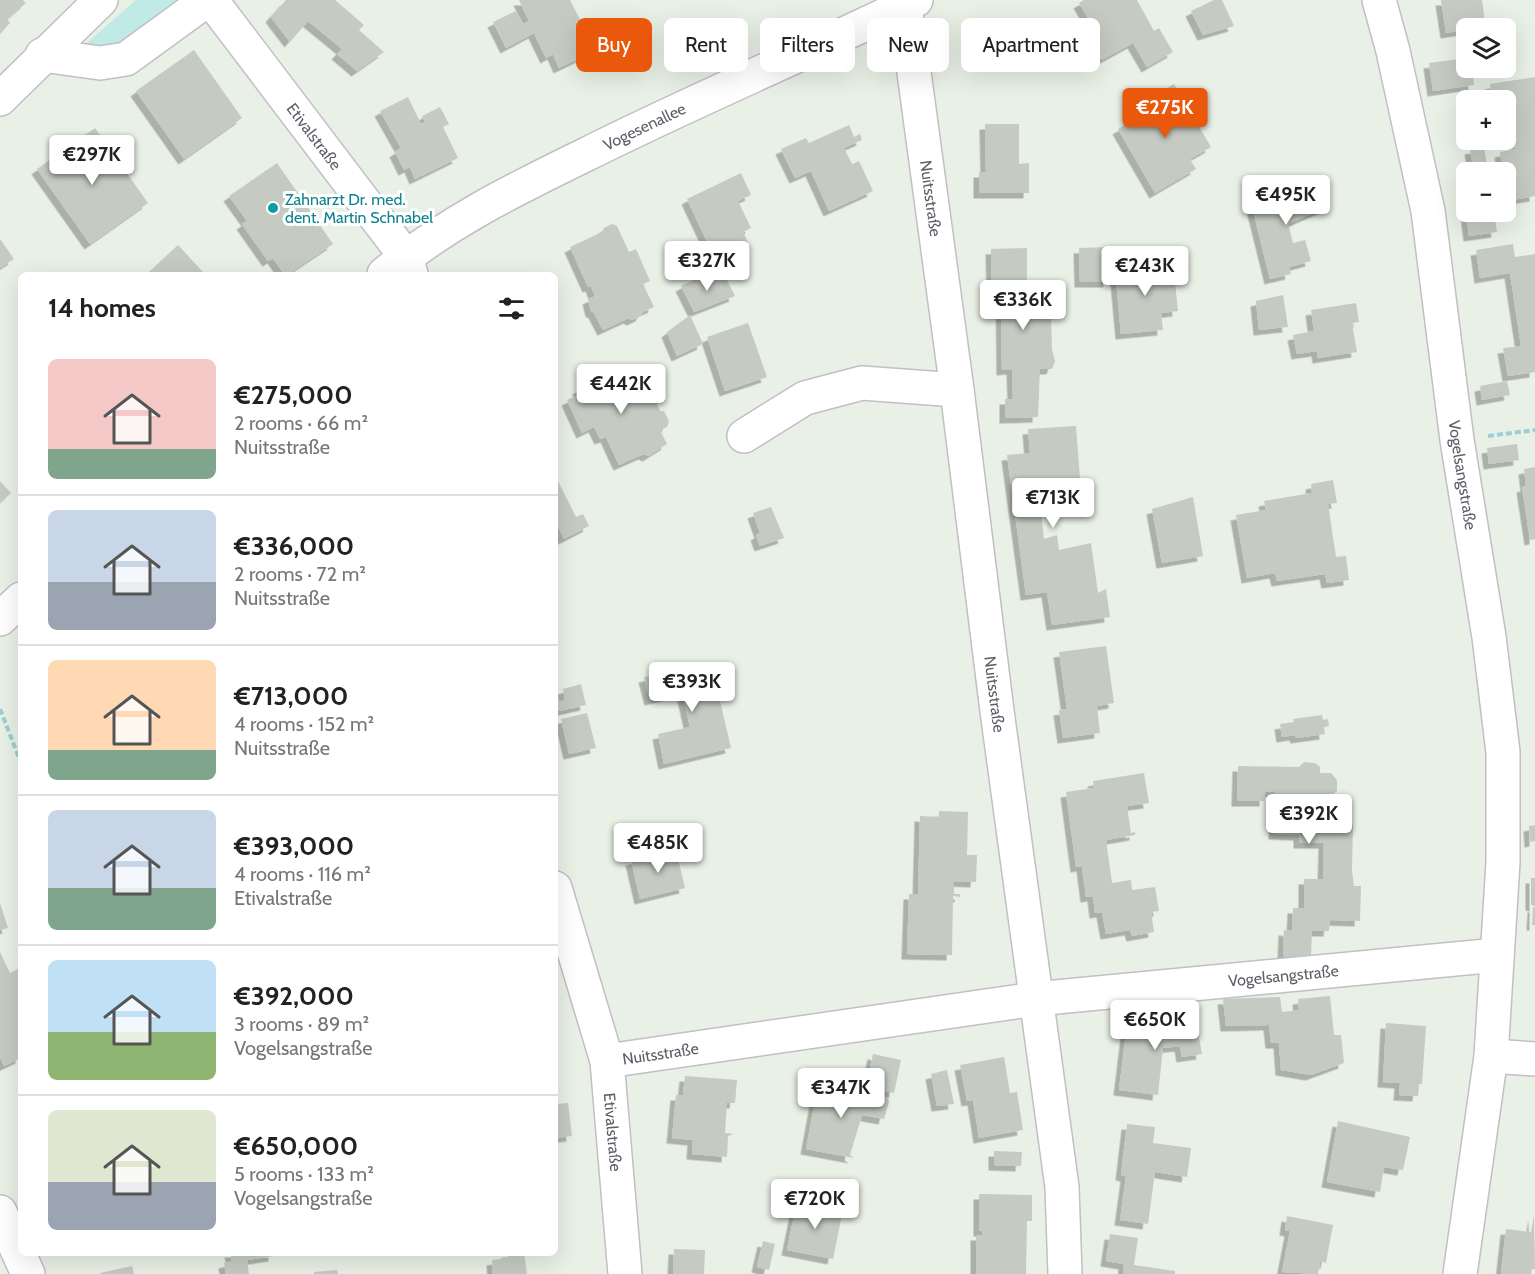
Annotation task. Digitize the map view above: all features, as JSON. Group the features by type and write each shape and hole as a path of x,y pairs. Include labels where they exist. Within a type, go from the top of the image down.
{"street":[{"path":"0,99 42,55 101,0"},
{"name":"Etivalstraße","path":"42,55 100,63 126,59 209,0 400,269"},
{"name":"Vogelsangstraße","path":"1379,0 1393,51 1428,212 1458,440 1489,637 1503,752 1503,862 1491,1056 1460,1274"},
{"name":"Vogesenallee","path":"400,269 480,206 665,115 911,3"},
{"name":"Nuitsstraße","path":"911,3 957,390 1035,999 1062,1187 1065,1274"},
{"path":"744,436 806,398 862,383 957,390"},
{"path":"0,619 18,602"},
{"name":"Etivalstraße","path":"558,898 607,1061 626,1274"},
{"name":"Vogelsangstraße","path":"1035,999 1497,955"},
{"name":"Nuitsstraße","path":"607,1061 1035,999"},
{"path":"1491,1056 1535,1059"},
{"path":"1,1216 18,1253"},
{"path":"20,1256 28,1274"}],"path":[{"path":"1458,440 1535,430"},
{"path":"0,709 18,754"}],"shaded area":[{"path":"136,0 204,0 116,49 88,45 88,42"}],"building":[{"path":"0,0 23,0 26,3 7,19 10,23 0,34"},
{"path":"286,0 335,0 364,25 359,30 384,52 357,71 337,54 342,49 308,21 290,42 271,17"},
{"path":"519,0 570,0 579,18 576,18 576,60 559,68 553,54 546,58 534,33 506,48 493,22 516,11 523,24 529,21"},
{"path":"1084,0 1137,0 1154,31 1159,28 1173,52 1147,67 1133,43 1102,60 1100,57 1100,18 1088,18 1079,3"},
{"path":"1214,0 1222,0 1234,26 1203,35 1191,11"},
{"path":"1441,0 1482,0 1484,18 1456,18 1456,31 1446,33"},
{"path":"194,50 242,118 184,159 136,91"},
{"path":"1456,59 1456,78 1473,78 1474,85 1433,91 1429,63"},
{"path":"1535,77 1535,196 1516,199 1516,162 1502,162 1500,152 1516,150 1516,90 1491,90 1490,84"},
{"path":"1174,84 1211,147 1190,159 1196,169 1155,193 1118,129 1144,114 1139,104"},
{"path":"408,97 421,124 425,122 422,116 440,107 449,124 443,127 458,158 415,179 410,167 404,170 395,152 401,148 380,111"},
{"path":"985,124 1019,124 1019,164 1029,163 1029,193 979,193 979,172 986,172"},
{"path":"849,125 854,137 860,134 862,140 844,148 852,164 859,161 873,191 829,211 811,171 795,178 781,149 806,138 809,143"},
{"path":"95,128 148,203 90,244 37,169"},
{"path":"1470,150 1484,150 1486,162 1472,162"},
{"name":"Zahnarzt Dr. med. dent. Martin Schnabel","path":"277,163 333,244 291,272 283,272 273,258 268,261 242,224 247,221 229,196"},
{"path":"741,173 751,195 738,201 751,228 743,232 751,249 718,265 687,199"},
{"path":"1313,177 1327,207 1288,224 1293,243 1305,240 1311,261 1289,267 1291,274 1270,279 1252,206"},
{"path":"1467,222 1496,222 1497,232 1469,236"},
{"path":"612,224 617,226 629,252 636,249 650,281 643,284 654,307 643,312 641,316 632,320 629,318 603,330 591,311 588,299 595,296 591,286 588,287 570,247 602,232 604,228"},
{"path":"0,239 14,259 0,268"},
{"path":"1513,244 1515,257 1535,254 1535,372 1508,376 1503,348 1521,346 1510,273 1480,278 1476,250"},
{"path":"178,245 203,272 149,272"},
{"path":"1108,247 1109,282 1080,282 1079,248"},
{"path":"1027,248 1027,291 1051,291 1051,297 1055,299 1055,309 1051,312 1052,350 1055,361 1052,369 1040,369 1038,417 1005,418 1005,399 1013,399 1012,369 1002,370 1001,284 992,284 991,249"},
{"path":"1173,263 1178,311 1161,313 1163,330 1121,334 1115,269"},
{"path":"722,270 735,296 694,312 681,286 706,274 710,282 722,275"},
{"path":"1283,295 1288,327 1259,330 1256,301"},
{"path":"1356,303 1359,322 1352,323 1357,352 1318,358 1317,351 1297,354 1293,335 1314,331 1311,310"},
{"path":"690,315 703,344 677,356 667,332"},
{"path":"748,323 767,377 725,391 707,337"},
{"path":"633,368 642,388 648,385 660,411 664,411 669,421 667,427 660,430 667,444 648,456 644,454 619,465 606,437 600,439 594,427 582,433 567,400 580,394 578,389 603,378 603,374 612,370 617,375"},
{"path":"1507,381 1510,395 1482,400 1480,386"},
{"path":"1076,426 1081,491 1034,494 1035,505 1041,511 1044,539 1057,535 1059,550 1091,543 1098,593 1106,589 1110,617 1052,625 1047,592 1026,595 1007,455 1030,453 1028,429"},
{"path":"1517,444 1519,460 1489,464 1487,448"},
{"path":"1535,467 1535,539 1530,540 1522,487 1526,486 1524,469"},
{"path":"1333,480 1337,503 1328,504 1336,557 1346,556 1349,580 1327,583 1325,574 1277,581 1275,573 1247,578 1236,515 1266,510 1264,501 1312,493 1311,484"},
{"path":"0,481 11,493 0,503"},
{"path":"558,481 576,517 583,514 589,526 564,539 558,526"},
{"path":"1193,497 1203,556 1162,563 1152,509"},
{"path":"771,507 784,538 760,546 756,535 760,533 753,513"},
{"path":"1106,646 1114,703 1097,706 1100,733 1063,738 1059,710 1067,709 1059,652"},
{"path":"711,662 731,748 664,764 658,734 690,727 682,692 650,700 644,677"},
{"path":"581,684 586,705 559,711 558,703 565,700 563,689"},
{"path":"587,713 596,748 569,754 561,719"},
{"path":"1322,715 1323,720 1328,719 1329,726 1324,727 1325,734 1296,738 1295,735 1282,737 1280,724 1294,722 1293,719"},
{"path":"1304,762 1315,763 1320,767 1320,773 1331,773 1337,780 1337,791 1331,796 1325,795 1325,824 1353,825 1352,871 1354,886 1361,886 1360,921 1330,920 1329,931 1312,931 1311,957 1283,956 1284,930 1292,931 1293,908 1304,908 1304,879 1323,879 1324,843 1299,843 1299,835 1274,834 1275,792 1265,792 1265,801 1237,801 1238,766 1299,767"},
{"path":"1144,773 1149,803 1127,806 1131,833 1135,832 1135,835 1106,840 1112,883 1131,880 1132,890 1155,887 1159,911 1151,912 1154,932 1132,936 1130,930 1106,934 1102,912 1095,913 1093,896 1086,897 1082,866 1076,867 1066,792 1094,788 1093,781"},
{"path":"939,811 968,812 967,855 977,855 976,882 954,881 954,894 960,894 960,897 953,896 952,955 907,954 909,894 918,894 920,816 939,817"},
{"path":"1535,825 1535,841 1530,842 1529,826"},
{"path":"676,850 685,888 640,899 631,860"},
{"path":"1531,878 1535,878 1535,906 1531,905"},
{"path":"0,903 8,928 0,930"},
{"path":"1533,907 1535,907 1535,925 1532,925"},
{"path":"0,952 10,973 18,969 18,1059 4,1066 0,1057"},
{"path":"1330,996 1334,1035 1341,1035 1344,1063 1311,1075 1281,1070 1279,1043 1271,1043 1269,1025 1226,1026 1223,999 1280,997 1282,1012 1299,1010 1298,999"},
{"path":"1195,1015 1202,1054 1182,1057 1180,1046 1163,1048 1158,1095 1119,1090 1127,1024"},
{"path":"1386,1023 1426,1026 1422,1084 1419,1084 1418,1096 1399,1095 1400,1083 1383,1082"},
{"path":"873,1054 901,1060 894,1093 866,1087"},
{"path":"1004,1057 1010,1093 1017,1092 1023,1130 979,1138 973,1100 967,1101 960,1065"},
{"path":"947,1070 954,1104 937,1106 931,1074"},
{"path":"685,1076 737,1080 735,1103 727,1103 725,1133 734,1134 728,1136 727,1157 692,1154 693,1140 672,1138 676,1095 683,1095"},
{"path":"818,1084 888,1098 884,1119 862,1115 850,1155 854,1158 806,1149"},
{"path":"568,1103 572,1136 558,1138 558,1104"},
{"path":"1338,1121 1410,1137 1403,1170 1384,1167 1380,1192 1327,1182"},
{"path":"1127,1124 1155,1127 1153,1143 1191,1148 1187,1177 1155,1172 1148,1224 1120,1220 1126,1176 1121,1175"},
{"path":"994,1151 1022,1152 1021,1166 994,1165"},
{"path":"979,1194 1032,1195 1032,1221 1027,1221 1026,1274 976,1274 976,1235 982,1235 982,1231 979,1231"},
{"path":"797,1201 843,1210 833,1259 787,1250"},
{"path":"1534,1215 1535,1269 1532,1269 1531,1274 1501,1274 1506,1229 1531,1232"},
{"path":"1287,1216 1333,1225 1326,1263 1320,1261 1318,1274 1282,1272 1290,1231 1285,1230"},
{"path":"1110,1234 1138,1238 1134,1265 1175,1271 1175,1274 1123,1274 1124,1264 1106,1261"},
{"path":"763,1241 775,1244 769,1270 757,1267"},
{"path":"674,1249 705,1250 704,1274 673,1274"},
{"path":"231,1256 274,1256 247,1260 249,1274 226,1274 224,1263 232,1261"},
{"path":"508,1256 525,1256 527,1274 493,1274 492,1260 508,1258"},
{"path":"132,1266 134,1274 100,1274 100,1273"},
{"path":"337,1270 338,1274 314,1274 314,1272"}],"place":[{"name":"Zahnarzt Dr. med. dent. Martin Schnabel","path":"273,208"}]}
